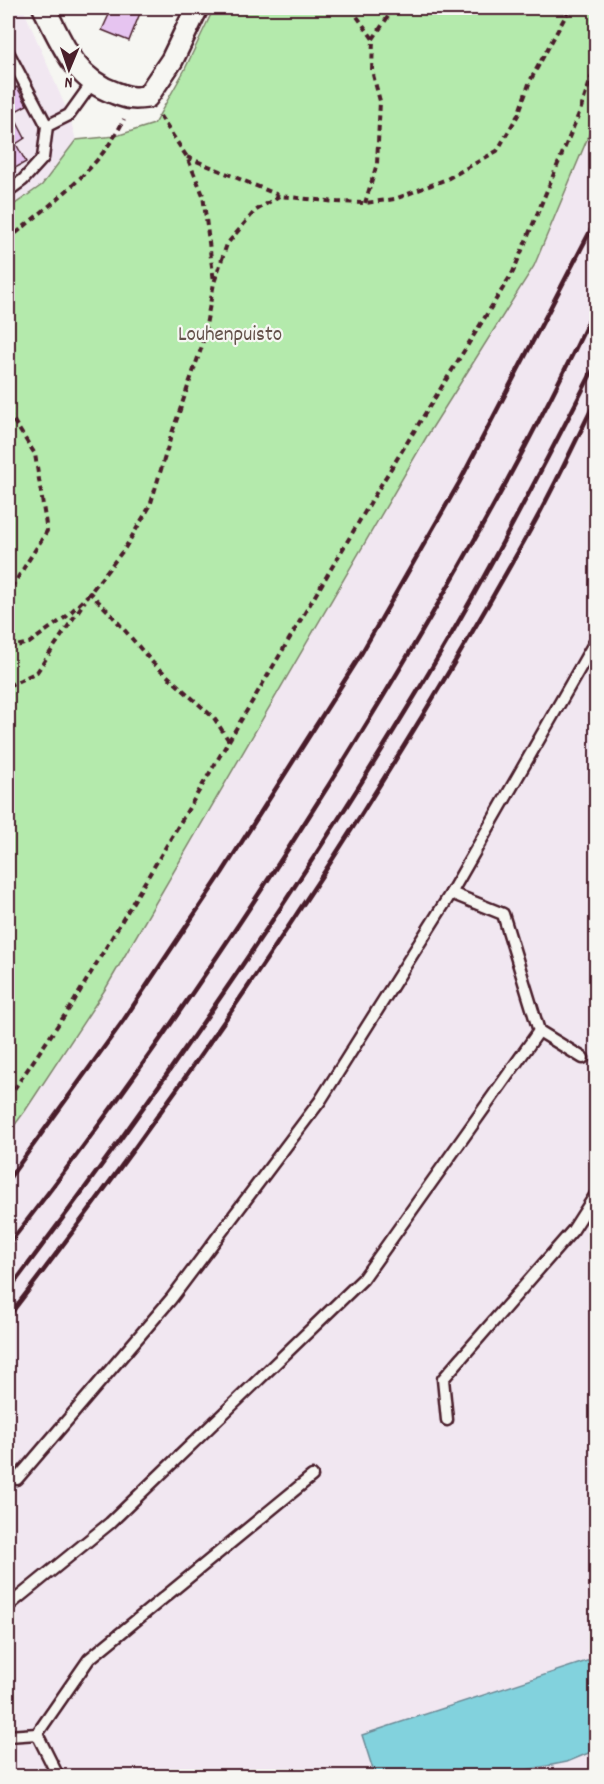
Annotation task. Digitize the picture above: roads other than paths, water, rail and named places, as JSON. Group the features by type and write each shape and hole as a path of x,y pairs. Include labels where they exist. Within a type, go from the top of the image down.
{"street":[{"path":"44,8 75,66 100,87 140,98 172,60 196,8"}],"lane":[{"path":"8,52 47,126 43,158 23,180 8,191"},
{"path":"47,126 69,115 100,87"},
{"path":"17,1479 171,1299 320,1101 452,892 593,654 597,640"},
{"path":"452,892 503,914 539,1031 583,1058"},
{"path":"8,1606 110,1523 363,1280 539,1031"},
{"path":"447,1420 442,1379 573,1230 597,1194"},
{"path":"37,1734 89,1659 312,1476"},
{"path":"8,1736 37,1734"},
{"path":"37,1734 58,1776"}],"water":[{"path":"596,1658 596,1750 567,1762 496,1776 375,1776 362,1735"}],"railway":[{"path":"8,1180 123,1021 222,873 357,661 459,483 596,220"},
{"path":"8,1245 93,1133 175,1018 330,783 402,666 470,548 535,428 596,306"},
{"path":"8,1291 116,1146 220,998 369,771 440,654 486,572 596,364"},
{"path":"8,1317 150,1127 285,932 350,832 413,732 473,630 557,480 596,400"}],"park label":[{"name":"Louhenpuisto","path":"230,333"}]}
